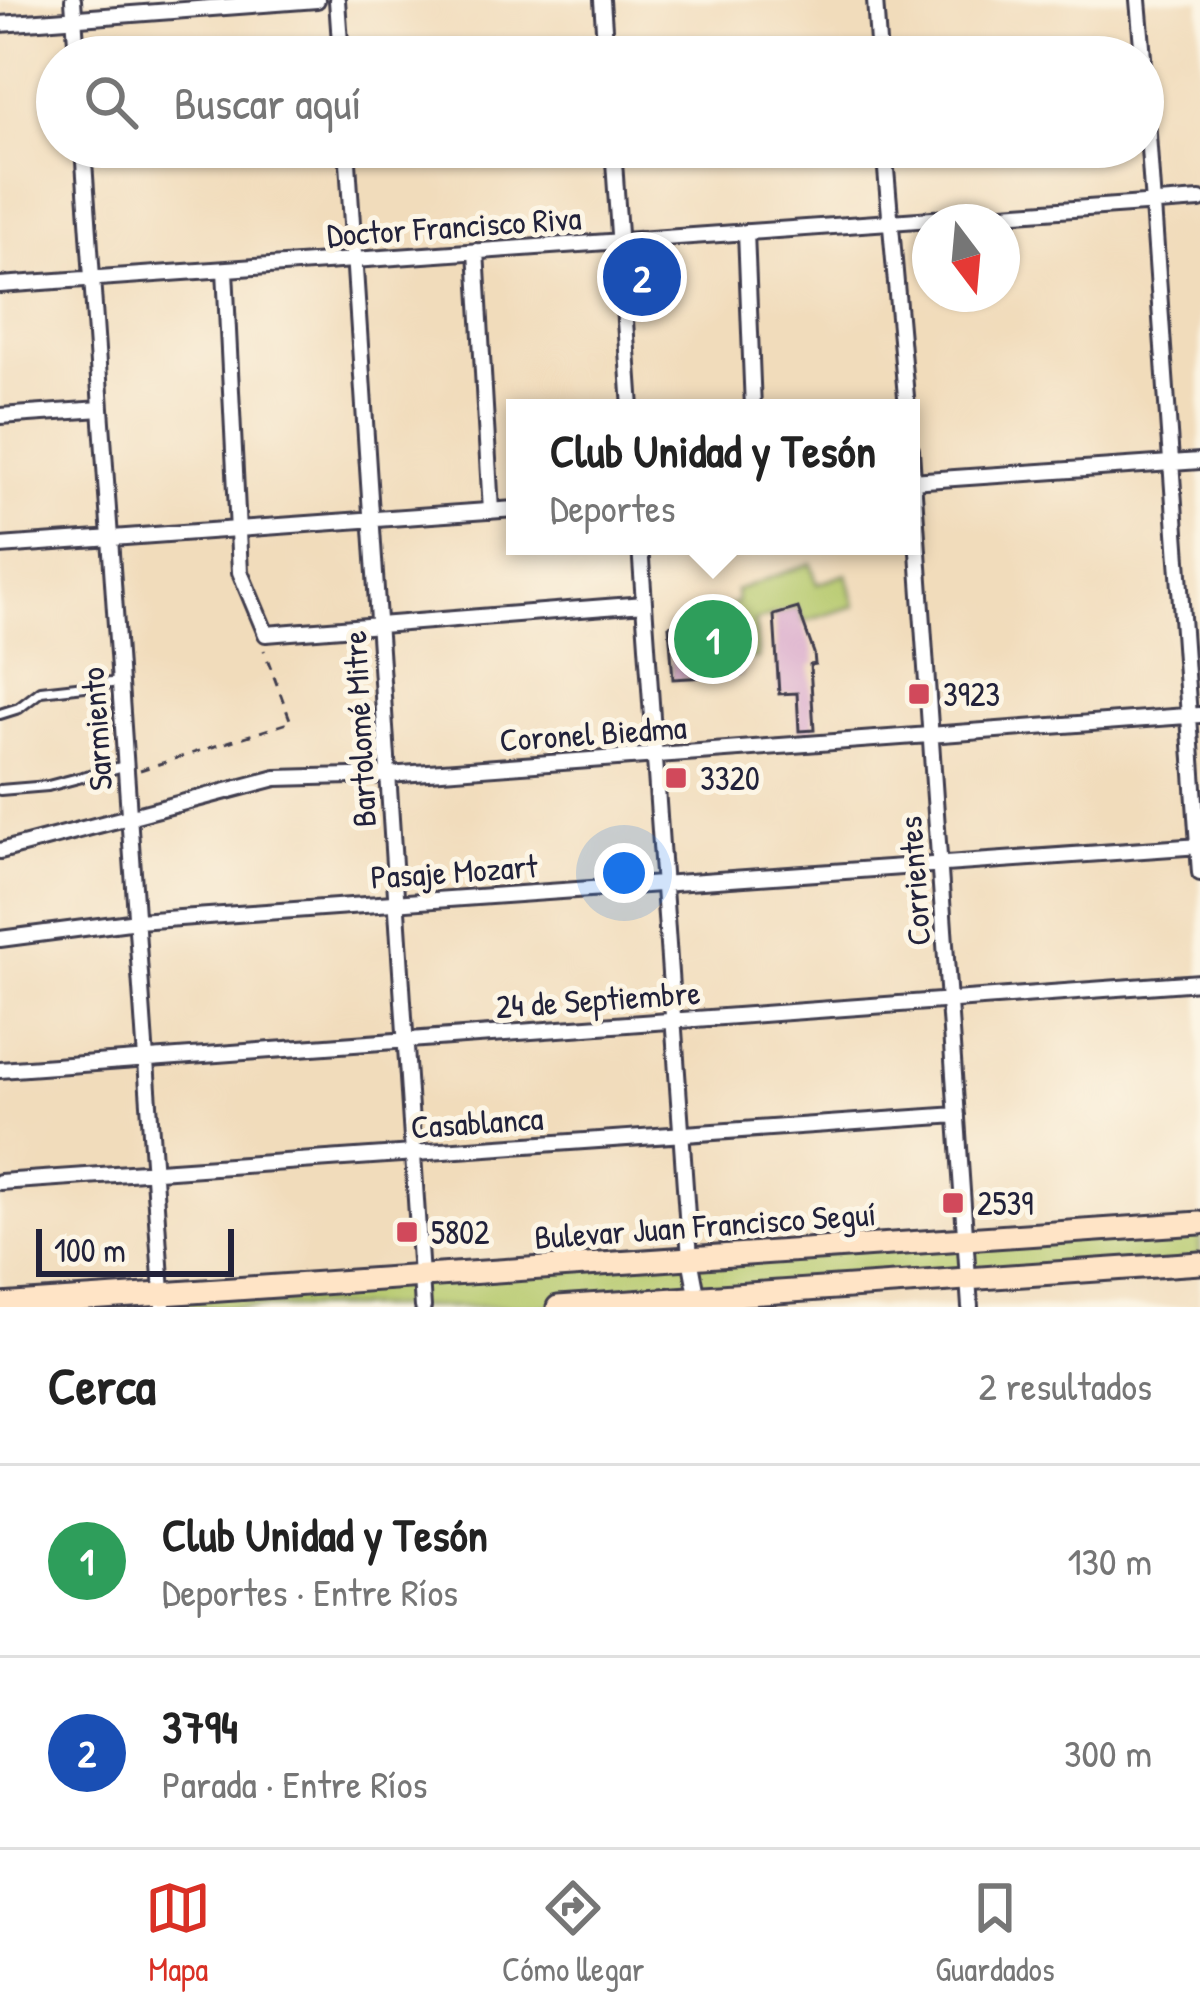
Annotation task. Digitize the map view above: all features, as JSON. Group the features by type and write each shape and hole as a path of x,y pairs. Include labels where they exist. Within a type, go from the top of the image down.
{"main road":[{"name":"Bulevar Juan Francisco Seguí","path":"0,1305 163,1301 1200,1223"},
{"path":"558,1307 698,1302 1200,1263"}],"street":[{"path":"73,0 75,36"},
{"path":"0,23 317,0"},
{"path":"337,0 340,36"},
{"path":"602,0 605,36"},
{"path":"875,0 877,36"},
{"path":"1138,0 1141,36"},
{"name":"Sarmiento","path":"84,168 163,1301"},
{"name":"Bartolomé Mitre","path":"348,168 423,1307"},
{"path":"614,168 630,399"},
{"path":"886,168 906,399"},
{"path":"1151,168 1195,715 1200,873"},
{"name":"Doctor Francisco Riva","path":"0,285 1200,200"},
{"path":"746,232 753,399"},
{"path":"476,251 491,511"},
{"path":"225,270 240,572 266,634 644,604"},
{"path":"0,416 101,409"},
{"path":"920,480 1200,460"},
{"path":"0,546 506,510"},
{"path":"641,555 690,1258 698,1302"},
{"name":"Corrientes","path":"918,555 970,1307"},
{"name":"Coronel Biedma","path":"0,851 276,778 388,776 1195,715"},
{"name":"Pasaje Mozart","path":"0,939 136,921 1199,846"},
{"name":"24 de Septiembre","path":"0,1070 1200,982"},
{"name":"Casablanca","path":"0,1182 957,1115"}],"lane":[{"path":"0,714 41,691 120,682"},
{"path":"0,790 126,770"}],"path":[{"path":"126,770 291,722 263,647 266,634"}],"green space":[{"path":"811,563 817,584 847,574 855,606 803,622 798,608 755,621 758,658 740,659 741,675 673,679 669,626 737,603 736,590"},
{"path":"1200,1223 1200,1263 558,1307 0,1307"}],"building":[{"path":"798,608 814,653 815,664 810,665 814,730 799,731 797,693 779,694 774,615"},
{"path":"688,620 691,663 740,659 741,675 673,679 669,626"}],"place":[{"name":"3794","path":"642,277"},
{"name":"Club Unidad y Tesón","path":"713,639"},
{"name":"3923","path":"919,694"},
{"name":"3320","path":"676,778"},
{"name":"2539","path":"953,1203"},
{"name":"5802","path":"407,1232"}]}
